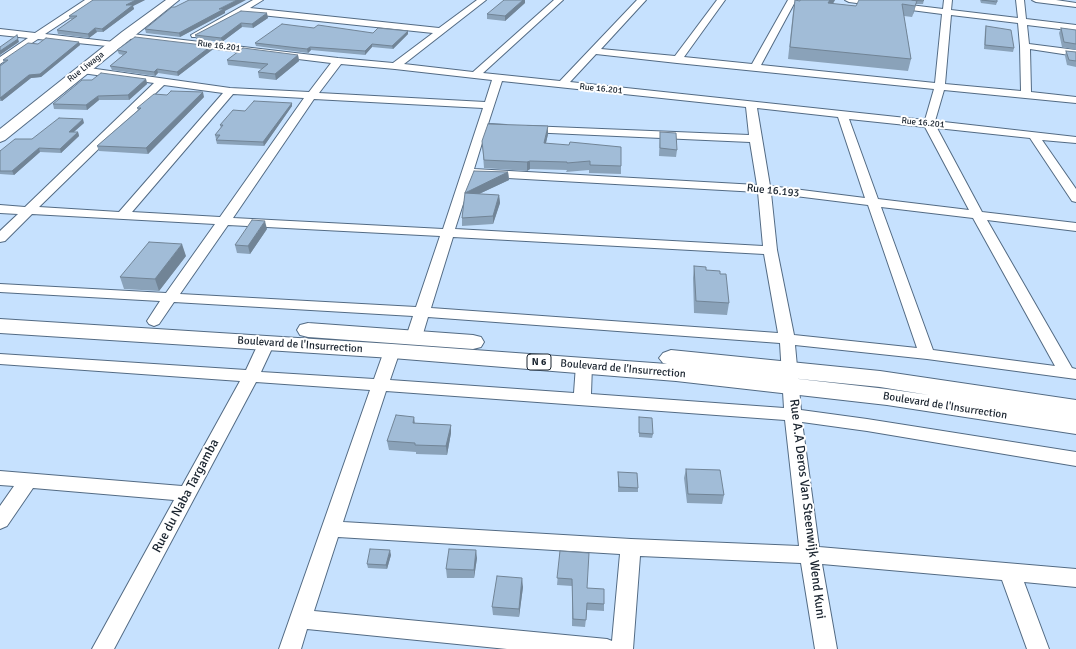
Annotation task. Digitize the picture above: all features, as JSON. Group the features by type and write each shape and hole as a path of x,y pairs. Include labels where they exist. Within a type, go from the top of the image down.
{"main road":[{"name":"Rue Liwaga","path":"1,135 126,35 174,0"},
{"name":"Boulevard de l'Insurrection","path":"0,310 414,337 676,358 791,378 887,397 1076,426"},
{"name":"Boulevard de l'Insurrection","path":"0,326 267,342 584,365 791,378 880,379 1076,409"}],"street":[{"path":"0,61 85,3 93,0"},
{"path":"183,41 259,0"},
{"path":"395,66 482,0"},
{"path":"475,75 559,0"},
{"path":"563,84 642,0"},
{"path":"677,60 721,0"},
{"path":"755,68 792,0"},
{"path":"849,0 1076,28"},
{"path":"948,0 940,85 929,124 977,214 1071,373"},
{"path":"1020,0 1021,22 1025,46 1026,94"},
{"path":"1036,0 1076,5"},
{"path":"241,10 441,31"},
{"path":"0,32 114,45"},
{"name":"Rue 16.201","path":"126,35 338,61 1076,140"},
{"path":"1025,46 1076,53"},
{"path":"594,51 1076,100"},
{"path":"154,320 311,96 338,61"},
{"path":"82,70 230,91 489,105"},
{"path":"414,337 498,78"},
{"path":"0,238 162,81"},
{"path":"122,216 230,91"},
{"name":"Rue A.A Deros Van Steenwijk Wend Kuni","path":"751,105 755,139 764,189 770,250 787,339 793,415 810,555 826,649"},
{"path":"842,114 927,354"},
{"path":"482,127 755,139"},
{"path":"1034,136 1076,198"},
{"name":"Rue 16.193","path":"468,172 764,189 1076,227"},
{"path":"1062,179 1076,181"},
{"path":"0,209 770,250"},
{"path":"0,288 422,312 787,339 927,354 1071,373"},
{"name":"Rue du Naba Targamba","path":"103,649 251,376 267,342"},
{"path":"290,649 392,351"},
{"path":"0,359 793,415 867,425 1076,459"},
{"path":"582,399 584,365"},
{"path":"0,478 187,494"},
{"path":"0,521 29,480"},
{"path":"330,529 631,547 810,555 1010,574 1076,578"},
{"path":"622,649 631,547"},
{"path":"1010,574 1038,649"},
{"path":"300,619 607,649"}],"building":[{"path":"93,0 136,0 126,5 133,5 102,29 95,28 88,34 57,30 77,16 69,16"},
{"path":"189,0 237,0 219,9 224,9 179,33 145,29 172,7"},
{"path":"504,0 523,0 505,16 487,14"},
{"path":"795,0 830,0 828,3 856,6 859,0 917,1 915,6 902,4 911,59 790,47"},
{"path":"982,0 997,0 997,2"},
{"path":"241,11 267,13 252,24 241,23 221,38 195,35"},
{"path":"282,24 314,28 318,25 373,33 378,28 408,31 392,46 372,44 365,51 310,47 307,49 255,43"},
{"path":"986,26 1011,30 1014,48 985,45"},
{"path":"1061,28 1076,30 1076,44 1064,42"},
{"path":"17,35 18,39 0,51 0,47"},
{"path":"135,37 211,46 177,72 157,69 154,72 110,66 127,52 117,50"},
{"path":"46,38 79,42 40,74 29,75 0,98 0,66 8,60 3,60 28,43 38,44"},
{"path":"243,48 298,55 275,74 258,72 268,64 227,60"},
{"path":"1066,51 1076,52 1076,61 1069,60"},
{"path":"101,73 146,79 128,95 98,96 86,105 53,104 82,80 92,80"},
{"path":"171,91 203,92 146,148 97,146 141,108 137,108 154,94 167,95"},
{"path":"254,101 292,103 263,142 216,140 220,135 215,135 223,125 220,125 233,110 245,111"},
{"path":"59,118 83,119 69,132 78,132 60,149 39,148 12,171 0,171 0,151 15,139 32,139"},
{"path":"488,124 548,126 544,143 569,145 570,142 621,147 621,166 590,165 590,161 567,163 484,160 482,141"},
{"path":"660,132 676,133 677,150 660,148"},
{"path":"474,171 508,172 465,193"},
{"path":"465,193 499,195 493,216 462,218"},
{"path":"252,220 265,221 248,246 235,245"},
{"path":"149,242 182,244 155,279 120,277"},
{"path":"694,266 706,267 706,270 720,271 720,274 726,274 729,303 696,301"},
{"path":"396,415 414,417 413,423 451,425 446,446 415,445 415,443 387,441"},
{"path":"639,417 652,418 653,434 639,433"},
{"path":"686,469 720,470 724,495 688,494"},
{"path":"618,472 637,473 638,488 619,487"},
{"path":"370,549 390,550 386,565 367,564"},
{"path":"449,549 476,550 474,570 446,569"},
{"path":"560,551 589,553 587,588 604,589 604,604 587,603 586,620 573,619 572,579 557,578"},
{"path":"497,576 522,578 519,609 492,607"}]}
